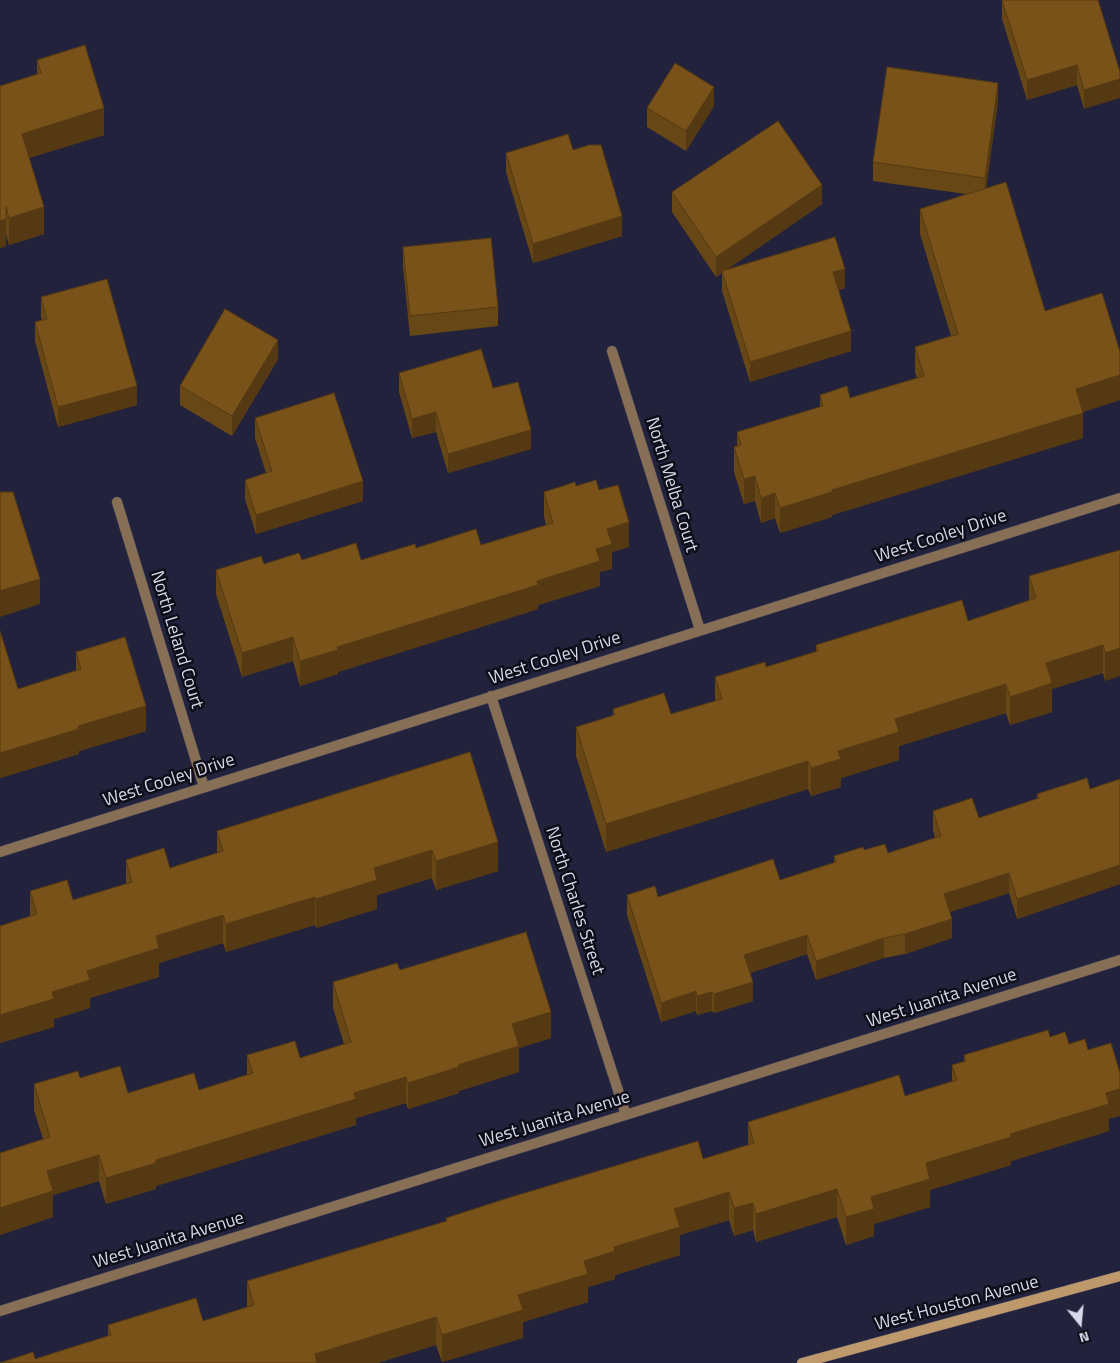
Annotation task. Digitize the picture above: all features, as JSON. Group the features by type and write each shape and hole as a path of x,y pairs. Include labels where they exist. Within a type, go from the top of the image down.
{"street":[{"name":"North Melba Court","path":"612,351 700,630"},
{"name":"West Cooley Drive","path":"0,852 1120,498"},
{"name":"North Leland Court","path":"117,502 204,787"},
{"name":"North Charles Street","path":"491,696 626,1115"},
{"name":"West Juanita Avenue","path":"0,1310 1120,960"},
{"name":"West Houston Avenue","path":"802,1363 1120,1276"}],"building":[{"path":"1002,0 1098,0 1120,72 1120,79 1084,90 1077,65 1027,80"},
{"path":"85,45 104,108 22,134 44,207 9,218 6,207 6,219 0,221 0,86 41,73 37,60"},
{"path":"675,63 714,87 686,131 647,108"},
{"path":"887,67 998,83 985,178 873,162"},
{"path":"778,121 822,185 716,257 672,192"},
{"path":"568,134 573,150 589,145 601,145 622,216 533,244 506,153"},
{"path":"1006,182 1045,311 1102,293 1120,352 1120,375 1076,389 1083,413 832,490 832,492 780,508 775,493 761,498 755,476 744,479 734,447 741,445 737,432 823,406 820,395 847,386 850,398 924,376 915,347 958,334 920,209"},
{"path":"835,237 845,269 833,272 851,331 750,362 722,271"},
{"path":"491,238 498,307 410,316 403,247"},
{"path":"107,279 137,386 58,407 35,322 47,319 41,297"},
{"path":"225,309 278,340 232,416 180,386"},
{"path":"481,349 493,388 518,382 531,430 448,454 436,412 412,419 399,373"},
{"path":"334,393 363,481 256,515 245,480 272,471 255,418"},
{"path":"596,480 599,490 618,485 629,522 607,529 612,544 596,549 600,561 537,581 538,585 337,647 338,650 300,661 293,637 242,653 216,570 261,556 264,564 299,553 302,560 356,543 361,560 415,544 416,548 476,529 481,545 553,523 544,492 575,482 576,486"},
{"path":"0,492 13,492 40,579 0,591"},
{"path":"1120,550 1120,648 1105,653 1103,645 1046,663 1052,683 1010,697 1006,684 895,719 899,732 838,751 841,759 811,768 808,761 606,824 576,727 615,715 613,709 664,693 671,714 722,699 715,677 765,662 766,667 818,651 816,645 962,600 968,621 1036,598 1029,576"},
{"path":"0,631 18,689 81,669 76,652 125,637 146,706 78,726 79,729 0,753"},
{"path":"470,752 498,842 436,861 432,850 374,868 377,880 226,924 223,915 156,936 159,948 87,971 90,980 52,992 54,999 0,1015 0,926 37,914 30,891 67,880 73,900 132,882 126,860 164,848 170,868 223,851 217,831"},
{"path":"1087,778 1090,789 1120,779 1120,865 1017,899 1009,873 944,894 952,919 905,934 884,938 816,961 807,935 744,955 753,982 714,994 712,992 697,996 696,991 661,1003 627,895 655,886 658,897 773,859 780,880 836,862 834,856 863,847 864,850 885,844 888,853 941,836 933,811 972,798 979,818 1039,798 1037,794"},
{"path":"526,932 551,1012 512,1024 519,1046 408,1083 406,1077 354,1093 356,1099 156,1160 156,1163 106,1178 99,1155 47,1171 53,1191 0,1208 0,1153 50,1137 34,1084 78,1071 80,1078 120,1066 128,1093 194,1073 199,1090 253,1073 247,1055 295,1041 300,1058 351,1042 333,982 397,963 400,970"},
{"path":"1048,1030 1050,1037 1065,1032 1069,1044 1085,1039 1088,1050 1111,1043 1120,1073 1120,1089 1106,1093 1109,1104 1010,1134 1011,1137 926,1163 930,1179 871,1197 874,1209 846,1217 837,1189 756,1214 753,1203 734,1208 729,1192 674,1209 680,1227 614,1247 615,1251 584,1261 588,1274 518,1295 523,1310 442,1335 436,1317 315,1354 317,1363 0,1363 33,1352 35,1359 111,1335 108,1325 196,1298 203,1321 254,1305 247,1281 447,1221 446,1218 508,1198 698,1141 703,1159 754,1143 748,1122 899,1075 905,1096 957,1080 952,1065 966,1061 964,1055"}]}
